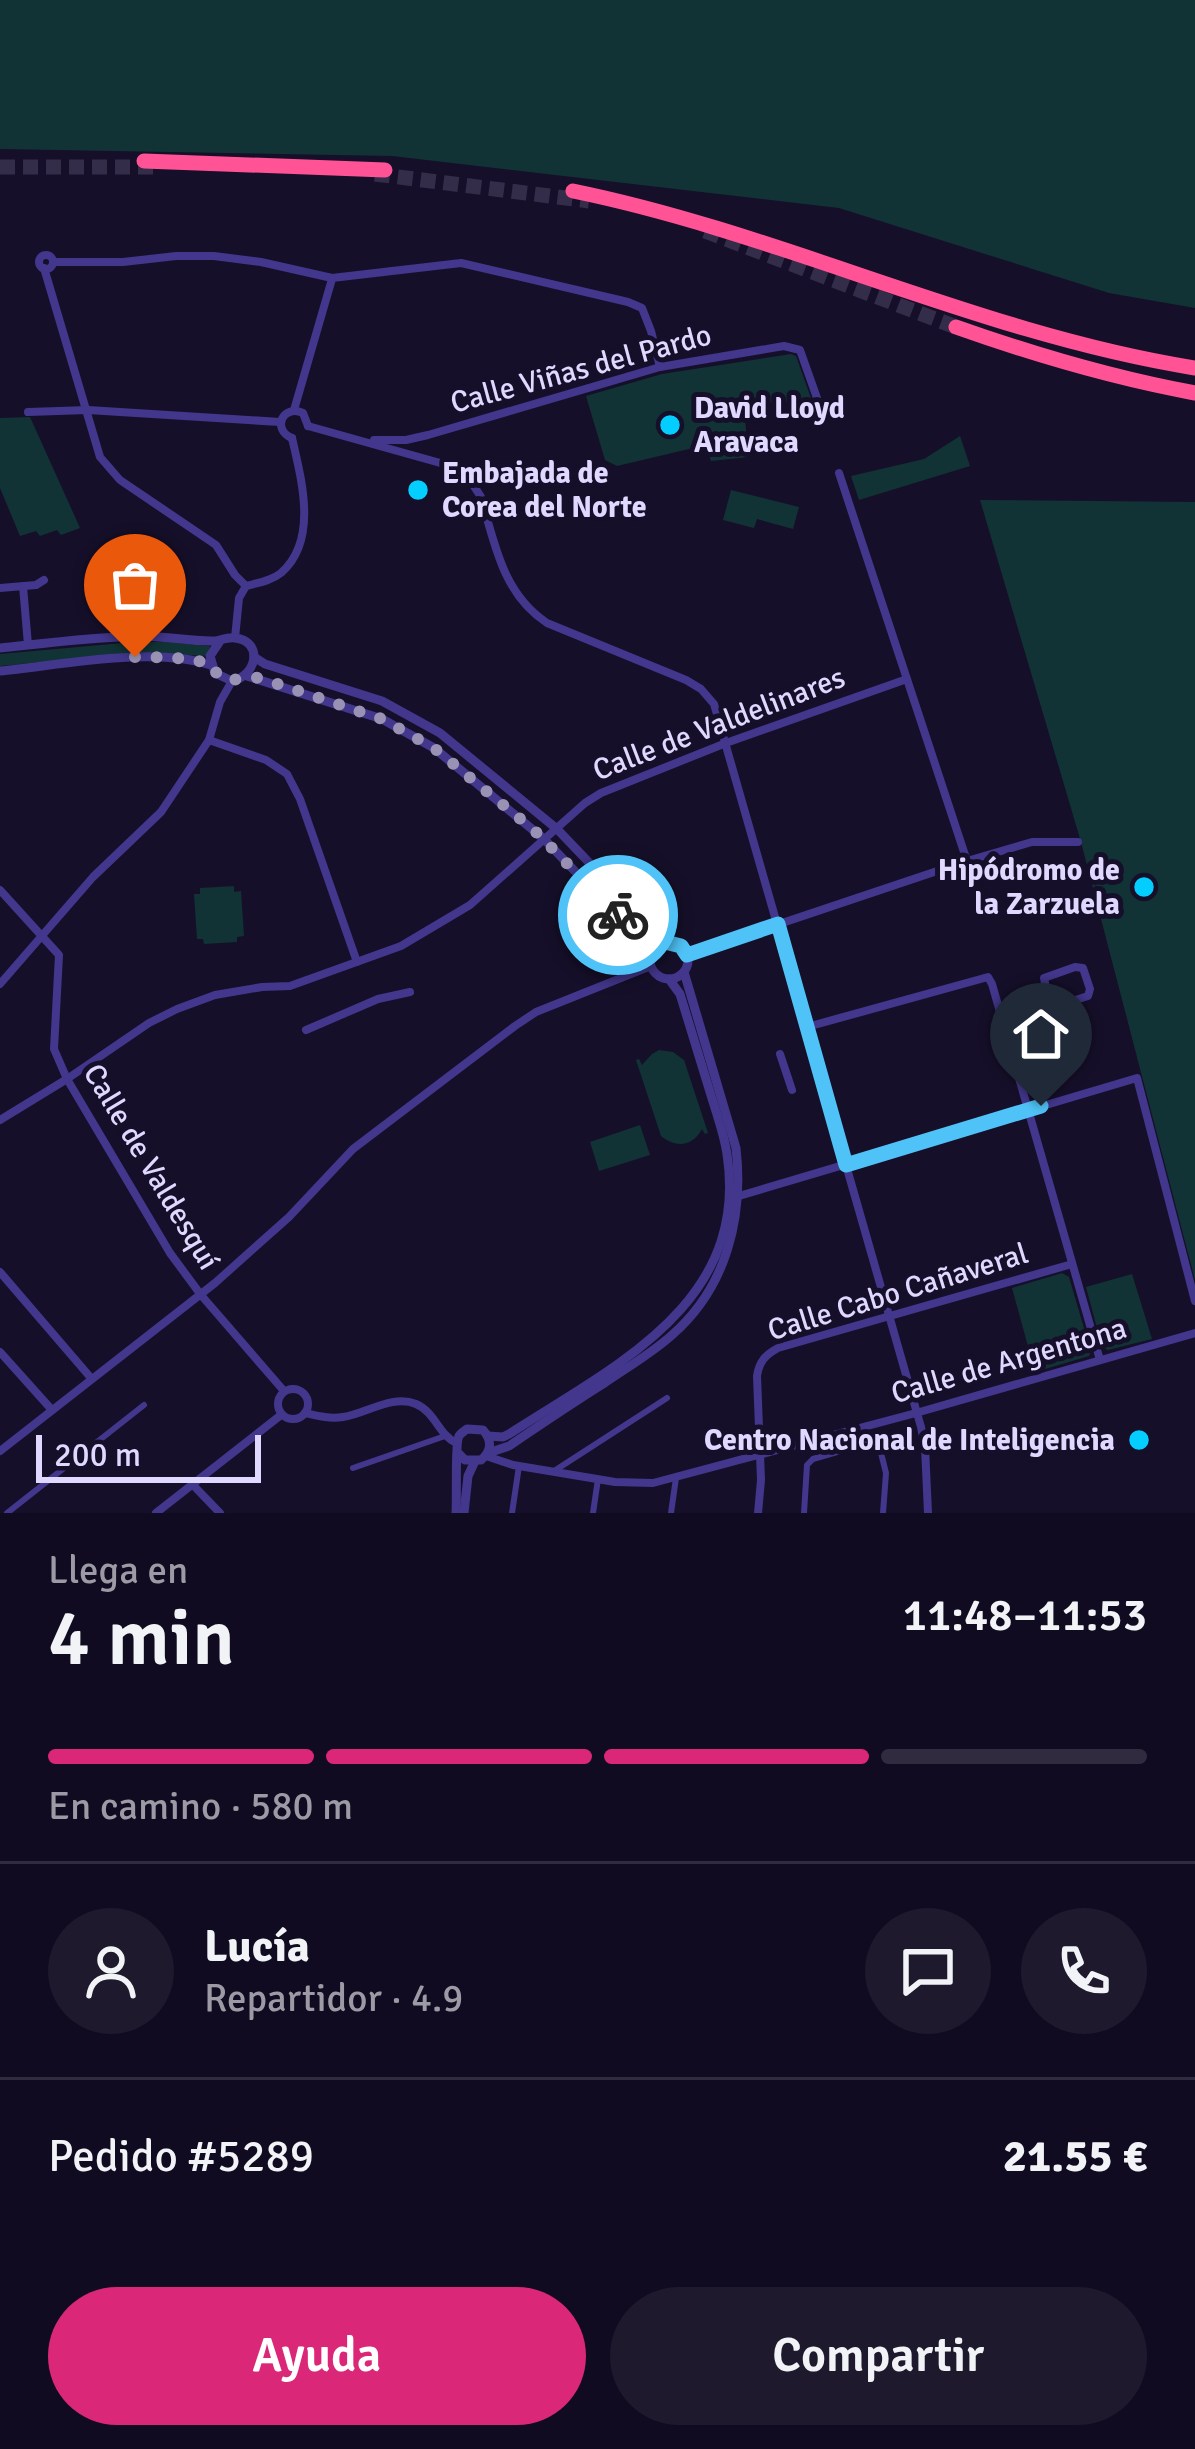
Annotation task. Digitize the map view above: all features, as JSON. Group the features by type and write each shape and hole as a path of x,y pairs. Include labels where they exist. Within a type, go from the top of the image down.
{"highway":[{"path":"144,161 386,170"},
{"path":"573,191 686,218 1005,322 1157,362 1195,366"},
{"path":"956,326 1069,365 1195,393"}],"street":[{"path":"246,586 216,545 121,480 100,457 48,265 214,256 332,278 460,262 642,308 660,367"},
{"path":"295,410 332,278"},
{"name":"Calle Viñas del Pardo","path":"367,440 411,438 660,367 784,346 795,347 803,355 818,398"},
{"path":"28,412 88,410 280,422"},
{"path":"295,410 303,413 308,426 303,434 292,437 282,431 280,422 295,410"},
{"path":"308,426 451,466 468,477 476,486 509,584 532,614 701,689 714,704 926,1447 928,1513"},
{"path":"235,638 239,598 246,586 283,572 304,525 305,502 292,437"},
{"path":"403,453 411,438"},
{"path":"411,438 415,456"},
{"path":"839,473 967,861"},
{"path":"0,588 44,580"},
{"path":"23,586 28,645"},
{"path":"0,648 135,636 235,638 265,664 382,701 421,720 557,829 665,942 681,946 687,955 684,972 731,1126 739,1196 724,1262 712,1287 676,1332 519,1439 483,1457 465,1460 429,1412 404,1401 337,1418 305,1413 290,1419 277,1406 284,1391 304,1392 309,1404 305,1413"},
{"path":"220,641 212,650 211,664 220,677 232,682"},
{"path":"0,670 135,657 211,664"},
{"path":"0,984 93,877 161,812 209,740 220,702 232,682 247,676 254,657"},
{"path":"247,676 350,707 412,733 434,748 544,839 639,938 656,974 669,979 680,994 727,1150 728,1214 715,1259 687,1306 651,1342 509,1434 488,1436"},
{"path":"220,677 220,702"},
{"name":"Calle de Valdelinares","path":"0,1120 177,1009 215,995 290,986 401,946 470,905 601,793 907,679"},
{"path":"209,740 266,760 287,774 357,962"},
{"path":"687,955 1031,842 1078,842"},
{"name":"Calle de Valdesquí","path":"0,890 59,955 54,1049 68,1078 170,1253 284,1391"},
{"path":"0,1451 201,1295 289,1217 353,1149 536,1012 651,960 656,947 665,942"},
{"path":"1003,1023 1051,1008 1088,996 1083,968 1043,978 1051,1008"},
{"path":"669,979 684,972"},
{"path":"807,1027 988,977 1100,1360"},
{"path":"306,1030 378,999 410,992"},
{"path":"780,1054 792,1090"},
{"path":"739,1196 1137,1078 1195,1301"},
{"name":"Calle Cabo Cañaveral","path":"760,1455 757,1376 766,1354 1072,1264"},
{"path":"0,1272 91,1378"},
{"name":"Calle de Argentona","path":"483,1457 633,1484 676,1478 1195,1333"},
{"path":"0,1352 52,1410"},
{"path":"554,1471 668,1398"},
{"path":"7,1513 144,1405"},
{"path":"156,1513 281,1414"},
{"path":"466,1429 482,1430 490,1445 468,1476 460,1513 453,1444 466,1429"},
{"path":"804,1513 807,1466 813,1459 842,1451 835,1435"},
{"name":"Calle de Argentona","path":"842,1451 871,1442 879,1445 886,1473 883,1513"},
{"path":"353,1468 453,1444"},
{"path":"758,1513 760,1455"},
{"path":"512,1513 519,1466"},
{"path":"671,1513 676,1478"},
{"path":"593,1513 598,1479"},
{"path":"192,1484 220,1513"}],"green space":[{"path":"0,0 1195,0 1195,308 1109,293 839,208 392,156 0,149"},
{"name":"David Lloyd Aravaca","path":"796,356 812,401 744,404 748,457 711,461 706,445 617,466 605,460 586,396 662,374"},
{"path":"30,417 80,528 61,535 57,530 20,536 0,488 0,418"},
{"path":"960,436 970,466 859,500 851,476 924,459"},
{"path":"731,490 799,507 793,529 757,519 754,528 723,520"},
{"name":"Hipódromo de la Zarzuela","path":"980,500 1195,502 1195,1280 1081,842"},
{"path":"134,642 210,646 208,656 134,653 0,666 0,654"},
{"path":"234,886 234,892 241,891 244,936 237,937 237,942 204,944 197,939 194,894 200,894 200,888"},
{"path":"659,1050 684,1060 708,1133 702,1129 689,1142 678,1144 661,1136 636,1060 642,1065"},
{"path":"640,1125 650,1155 599,1171 590,1142"},
{"path":"1062,1273 1069,1277 1091,1352 1035,1372 1012,1288"},
{"path":"1132,1274 1152,1339 1108,1350 1102,1347 1086,1287"}],"tunnel":[{"path":"0,167 159,167"},
{"path":"375,174 589,201"},
{"path":"705,231 956,327"}],"way so far":[{"path":"135,657 211,664 226,680 260,678 412,733 535,831 618,915"}],"place":[{"name":"David Lloyd Aravaca","path":"670,425"},
{"name":"Embajada de Corea del Norte","path":"418,490"},
{"name":"Hipódromo de la Zarzuela","path":"1144,887"},
{"name":"Centro Nacional de Inteligencia","path":"1139,1440"}],"route":[{"path":"618,915 651,955 665,942 681,946 687,955 778,924 846,1165 1041,1106"}]}
